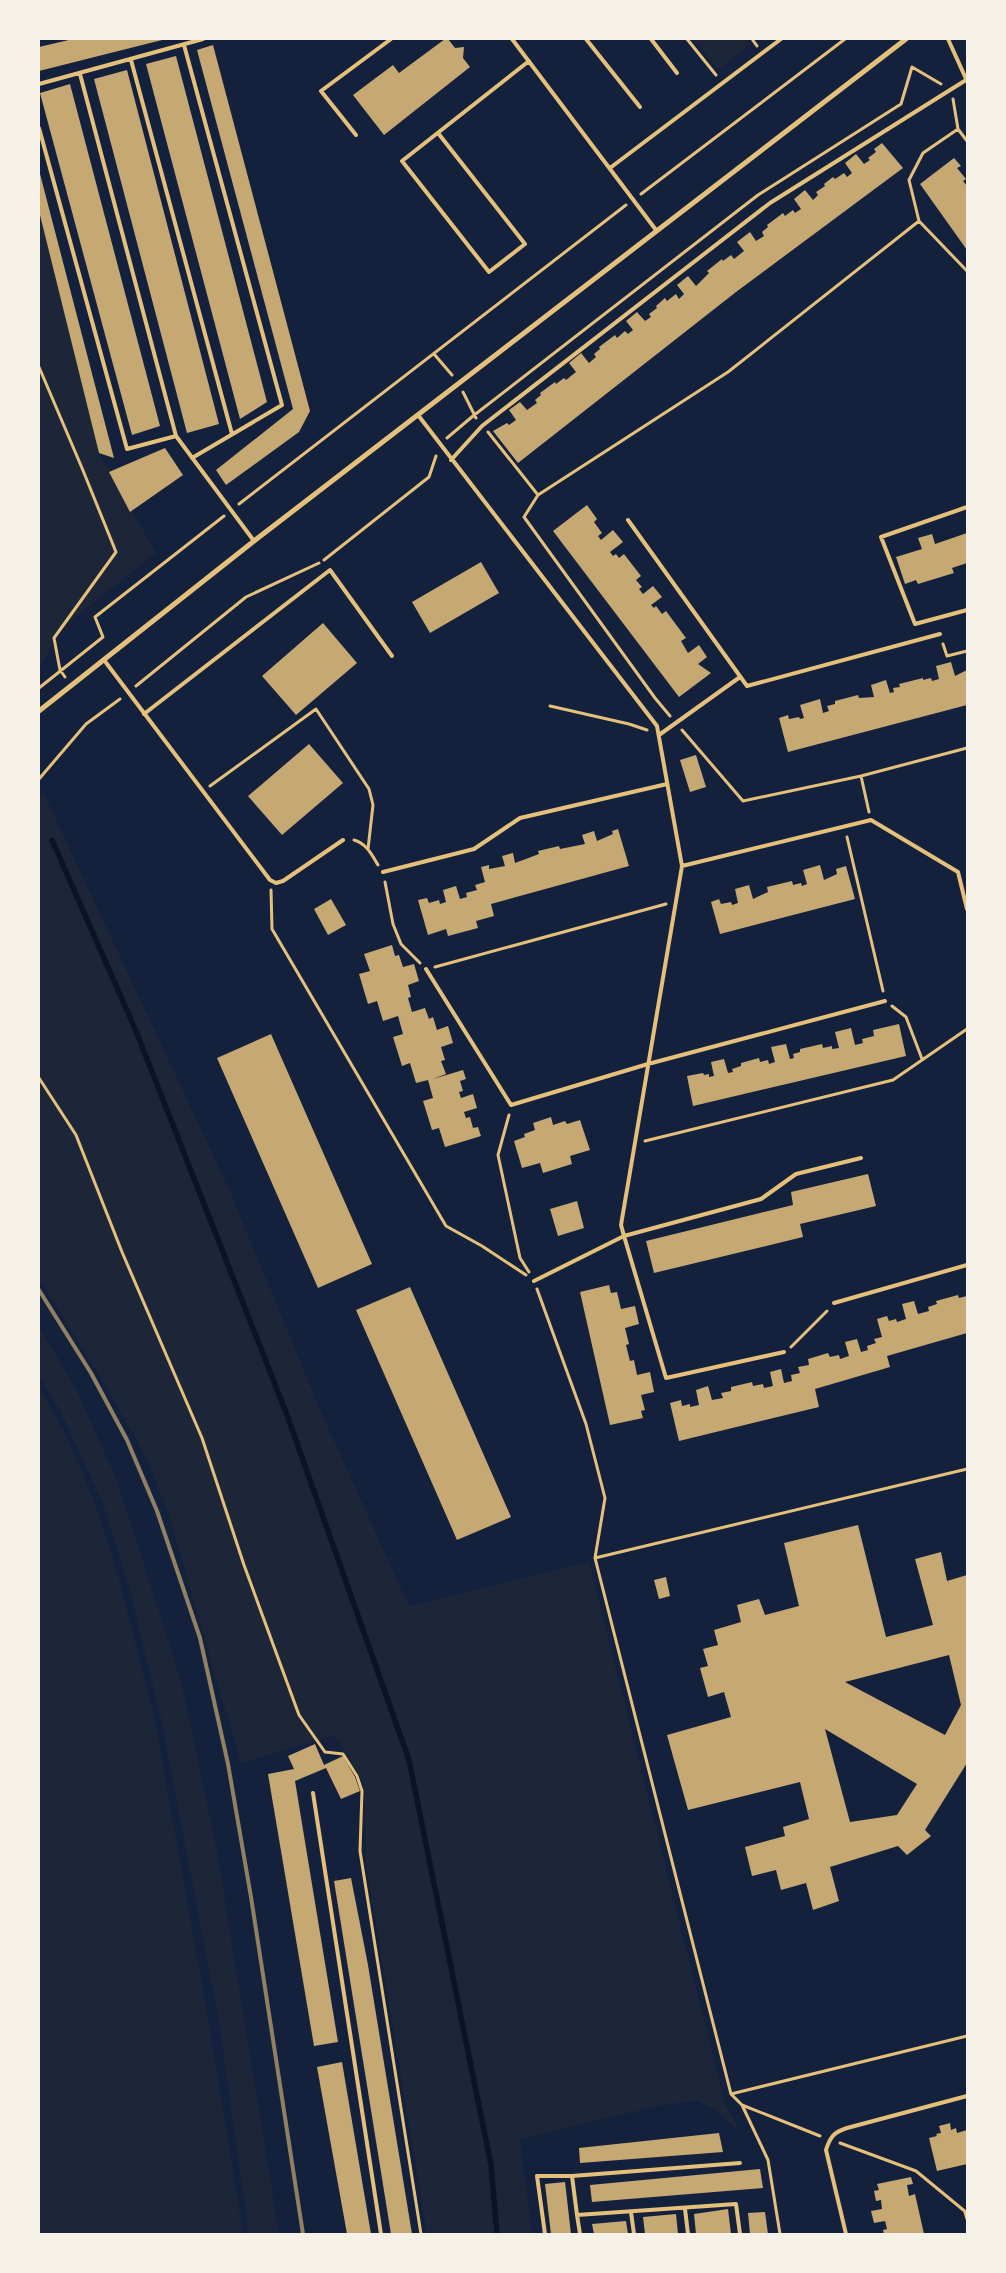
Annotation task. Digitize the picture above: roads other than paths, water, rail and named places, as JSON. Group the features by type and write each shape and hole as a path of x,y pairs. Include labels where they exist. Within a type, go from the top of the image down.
{"street":[{"path":"39,712 254,541 906,39"}],"lane":[{"path":"39,84 203,39"},
{"path":"356,135 321,91 391,39"},
{"path":"512,39 656,230"},
{"path":"586,39 640,107"},
{"path":"652,39 677,73"},
{"path":"610,168 780,39"},
{"path":"451,460 482,426 770,203 967,80 948,39"},
{"path":"184,45 282,405 192,458"},
{"path":"131,60 232,434"},
{"path":"438,133 526,244 489,272 402,161 529,61"},
{"path":"80,74 176,436 254,541"},
{"path":"39,128 127,449 176,436"},
{"path":"418,415 657,726 682,866 621,1225 666,1378 784,1352"},
{"path":"967,507 881,537 915,624 967,610"},
{"path":"628,520 747,686 940,634"},
{"path":"144,714 330,570 392,656"},
{"path":"104,660 270,880 276,883 283,882 343,840"},
{"path":"659,734 740,677"},
{"path":"383,872 474,849 520,818 667,784"},
{"path":"682,866 871,820 958,872 967,909"},
{"path":"426,969 511,1105 648,1064 885,1001"},
{"path":"534,1281 624,1236 761,1199 796,1174 861,1158"},
{"path":"834,1304 967,1265"},
{"path":"313,1793 381,2234"},
{"path":"846,2234 826,2150 829,2139 836,2132 847,2128 967,2096"},
{"path":"544,2234 537,2176 572,2176 740,2163"},
{"path":"572,2176 580,2234"},
{"path":"578,2215 736,2204 740,2234"},
{"path":"685,2209 688,2234"},
{"path":"631,2212 634,2234"}],"waterway":[{"path":"52,840 136,1031 287,1415 409,1760 491,2165 497,2234"}],"railway":[{"path":"39,1290 91,1373 127,1440 157,1511 200,1638 228,1764 251,1897 303,2234"}]}
